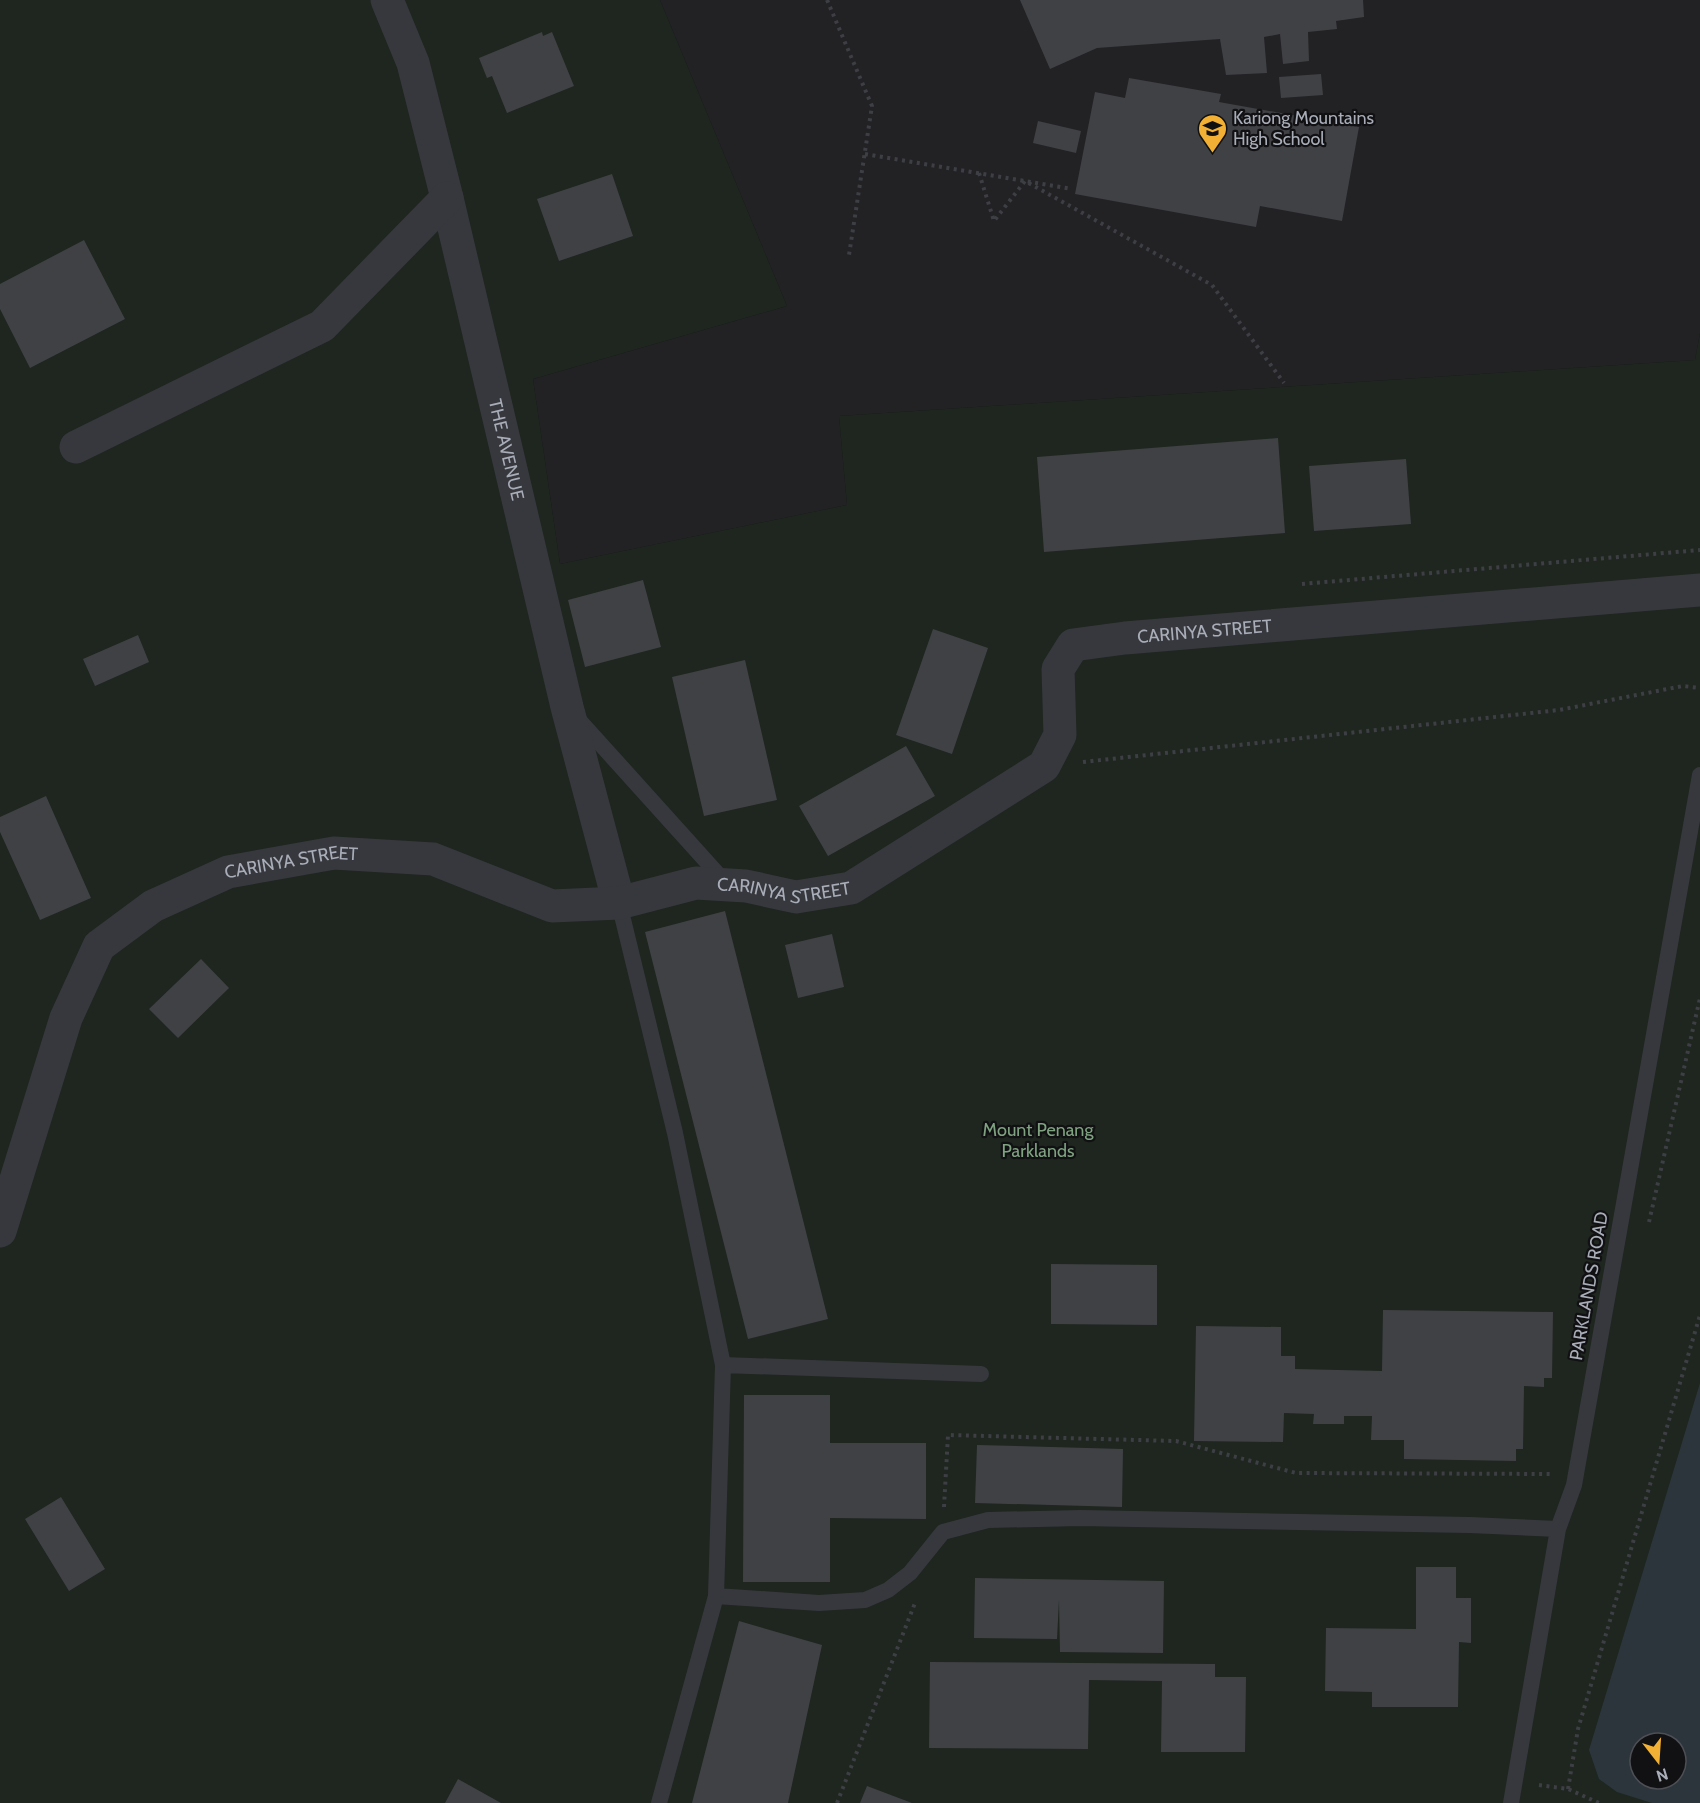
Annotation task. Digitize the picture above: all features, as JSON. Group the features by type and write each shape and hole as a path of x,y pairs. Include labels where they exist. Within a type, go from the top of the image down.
{"street":[{"name":"THE AVENUE","path":"387,0 413,63 567,707 619,903"},
{"path":"76,447 322,326 447,198"},
{"name":"CARINYA STREET","path":"0,1231 66,1018 99,946 153,906 228,872 334,853 433,859 552,906 619,903 696,883 746,886 796,897 851,888 1044,766 1060,735 1058,669 1073,645 1125,638 1700,590"}],"lane":[{"path":"567,707 728,885"},
{"name":"PARKLANDS ROAD","path":"1511,1803 1558,1529 1574,1485 1700,775"},
{"path":"619,903 675,1133 723,1365 716,1596 659,1803"},
{"path":"723,1365 981,1374"},
{"path":"716,1596 819,1603 866,1600 888,1590 910,1573 943,1532 988,1520 1081,1518 1558,1529"}],"path":[{"path":"827,0 872,106 849,255"},
{"path":"864,154 1072,189"},
{"path":"979,173 994,221 1025,181"},
{"path":"1025,181 1212,285 1284,383"},
{"path":"1302,584 1700,550"},
{"path":"1044,766 1559,710 1683,687 1700,688"},
{"path":"1568,1789 1578,1729 1700,1315"},
{"path":"1515,1779 1523,1783 1568,1789 1599,1803"}],"shaded area":[{"name":"Kariong Mountains High School","path":"660,0 1700,0 1700,333 1695,360 839,416 847,505 560,564 533,379 787,306"},
{"path":"1700,1383 1700,1803 1652,1803 1617,1792 1599,1779 1589,1750"}],"green space":[{"name":"Mount Penang Parklands","path":"0,0 660,0 787,306 533,379 560,564 847,505 839,416 1695,360 1700,333 1700,1803 0,1803"}],"building":[{"path":"1020,0 1363,0 1364,17 1336,21 1337,29 1308,32 1309,61 1283,64 1280,34 1264,37 1267,73 1226,75 1220,39 1097,48 1050,69"},
{"path":"542,32 543,36 552,32 574,86 507,113 492,76 487,78 479,58"},
{"path":"1321,74 1323,95 1281,98 1279,77"},
{"path":"1129,78 1221,94 1219,102 1359,127 1342,221 1260,206 1256,227 1075,194 1095,92 1125,98"},
{"path":"1038,121 1081,131 1076,153 1033,143"},
{"path":"612,174 633,236 559,261 537,199"},
{"path":"84,240 125,319 30,368 0,309 0,284"},
{"path":"1278,438 1285,533 1044,552 1037,457"},
{"path":"1406,459 1411,524 1314,531 1309,466"},
{"path":"643,580 661,647 585,667 568,600"},
{"path":"933,629 988,648 952,754 896,735"},
{"path":"138,635 149,662 95,686 83,659"},
{"path":"745,660 777,800 704,816 672,677"},
{"path":"906,746 935,796 828,856 799,806"},
{"path":"46,796 91,898 40,920 0,832 0,817"},
{"path":"725,911 828,1319 748,1339 645,932"},
{"path":"832,934 844,987 798,998 785,945"},
{"path":"201,959 229,988 178,1038 149,1009"},
{"path":"1051,1264 1157,1265 1157,1325 1051,1324"},
{"path":"1383,1310 1553,1312 1552,1378 1544,1378 1544,1387 1524,1386 1523,1449 1516,1449 1516,1461 1404,1459 1404,1440 1371,1440 1372,1416 1344,1416 1344,1424 1313,1424 1314,1414 1284,1413 1283,1442 1194,1441 1196,1326 1281,1327 1281,1356 1295,1356 1295,1369 1382,1371"},
{"path":"744,1395 830,1395 830,1443 926,1443 926,1519 830,1518 830,1582 743,1582"},
{"path":"977,1445 1123,1449 1122,1507 975,1503"},
{"path":"61,1497 105,1569 69,1591 25,1519"},
{"path":"1416,1567 1456,1567 1456,1598 1471,1598 1471,1643 1459,1642 1458,1707 1372,1707 1372,1692 1325,1691 1326,1628 1416,1629"},
{"path":"975,1578 1164,1581 1163,1653 1060,1652 1059,1600 1057,1639 974,1638"},
{"path":"739,1621 822,1645 788,1803 692,1803"},
{"path":"930,1662 1215,1664 1215,1677 1246,1677 1245,1752 1161,1752 1162,1681 1089,1680 1088,1749 929,1748"},
{"path":"458,1779 501,1803 445,1803"},
{"path":"867,1786 912,1803 860,1803"}],"place":[{"name":"Kariong Mountains High School","path":"1212,154"}]}
